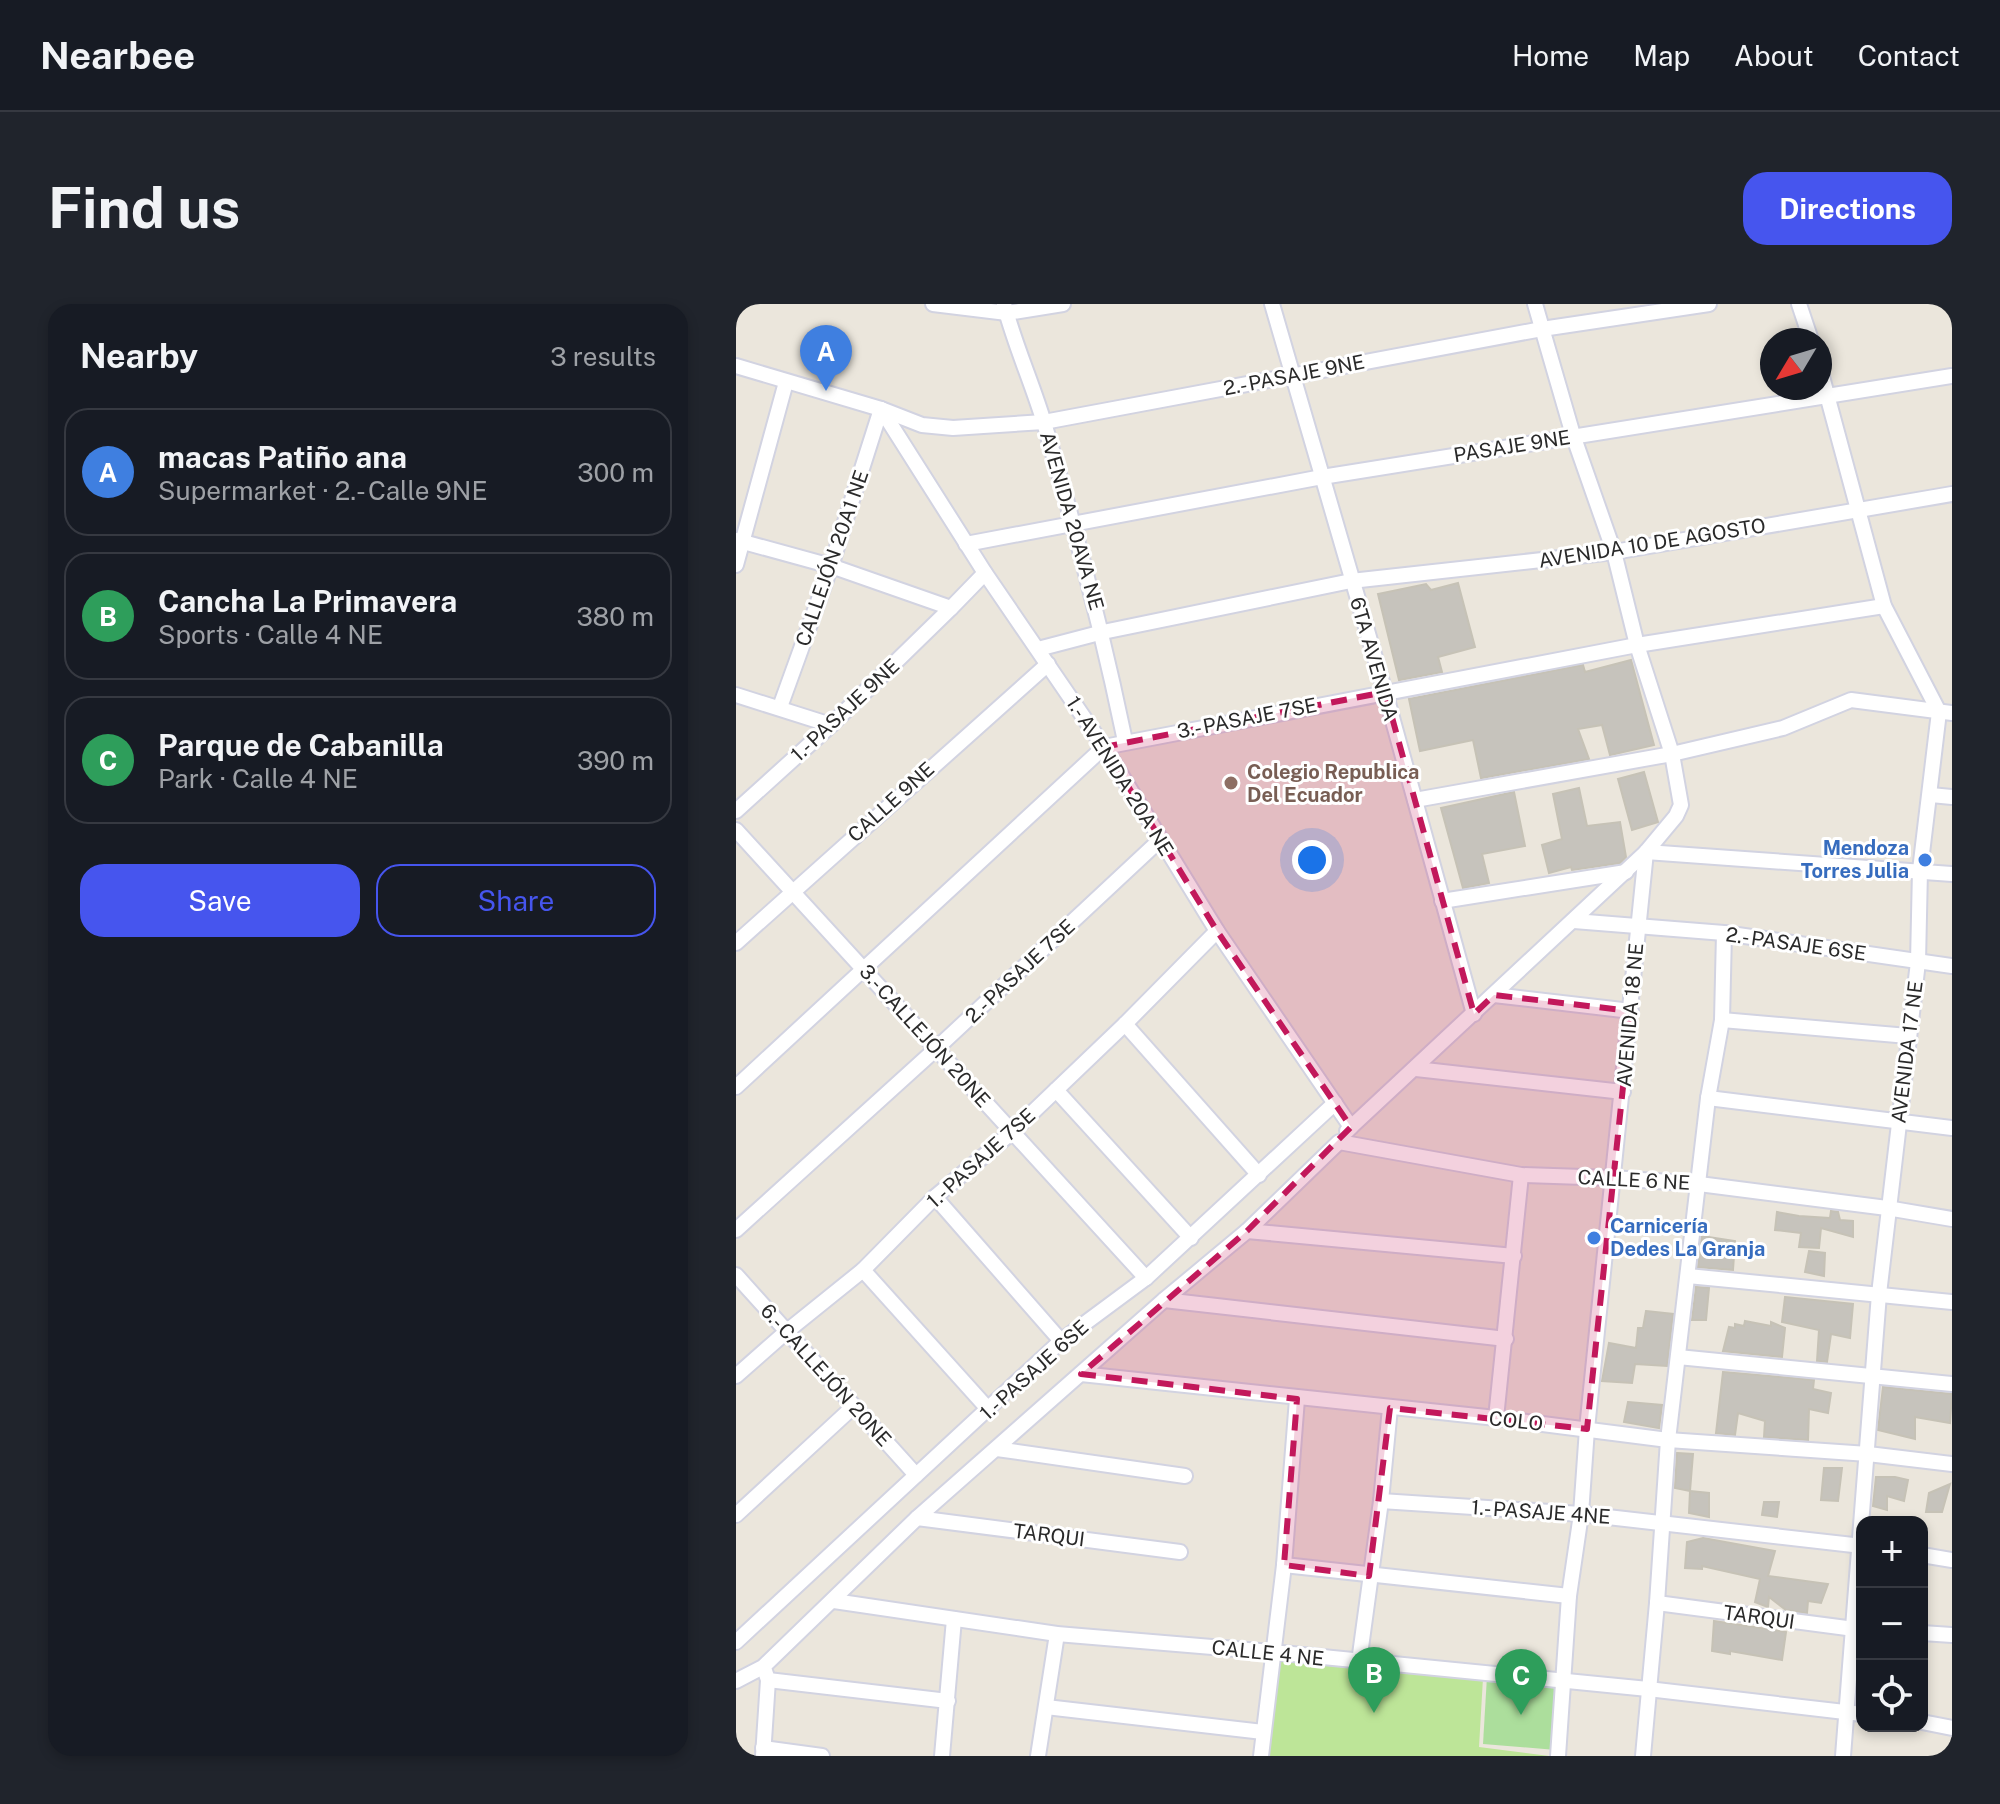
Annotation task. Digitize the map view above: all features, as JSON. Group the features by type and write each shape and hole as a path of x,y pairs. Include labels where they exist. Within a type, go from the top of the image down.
{"street":[{"path":"933,304 1005,309 1063,304"},
{"name":"6TA AVENIDA","path":"1272,304 1385,692 1474,1014"},
{"path":"822,1756 763,1752 766,1674 917,1518 1164,1300 1247,1231 1351,1127 1626,872 1676,816 1681,805 1672,754 1637,645 1614,552 1573,435 1535,304"},
{"name":"2.- PASAJE 9NE","path":"736,366 881,409 907,420 953,428 1044,422 1542,329 1709,304"},
{"path":"1799,304 1807,328"},
{"name":"AVENIDA 20AVA NE","path":"1005,309 1044,422 1103,632 1125,741"},
{"name":"PASAJE 9NE","path":"1832,394 1952,376"},
{"path":"736,565 740,541 786,382"},
{"name":"PASAJE 9NE","path":"966,544 1322,477 1796,400"},
{"path":"1829,400 1884,606 1946,712"},
{"name":"1.- AVENIDA 20A NE","path":"881,409 985,573 1104,747 1217,931 1351,1127"},
{"name":"CALLEJÓN 20A1 NE","path":"780,707 831,566 881,409"},
{"name":"AVENIDA 10 DE AGOSTO","path":"1351,581 1614,552 1952,494"},
{"path":"740,541 831,566 951,608"},
{"name":"1.- PASAJE 9NE","path":"736,811 831,725 985,573"},
{"path":"1038,649 1103,632 1351,581"},
{"name":"3.- PASAJE 7SE","path":"736,1087 1104,747 1637,645 1884,606"},
{"name":"CALLE 9NE","path":"736,943 1048,664"},
{"path":"736,695 831,725"},
{"path":"1415,800 1672,754 1783,728 1851,700 1946,712"},
{"name":"AVENIDA 17 NE","path":"1863,1516 1887,1208 1918,962 1920,870 1946,712"},
{"path":"1931,795 1952,797"},
{"name":"3.- CALLEJÓN 20NE","path":"736,830 1146,1278"},
{"name":"2.- PASAJE 7SE","path":"736,1230 1161,839"},
{"path":"1646,852 1952,874"},
{"name":"AVENIDA 18 NE","path":"1558,1756 1569,1596 1581,1514 1646,852"},
{"path":"1442,901 1626,872"},
{"name":"2.- PASAJE 6SE","path":"1574,921 1724,933 1952,966"},
{"name":"1.- PASAJE 7SE","path":"736,1376 863,1270 935,1197 1011,1133 1125,1024 1217,931"},
{"path":"1643,1756 1668,1440 1708,1098 1722,1020 1724,933"},
{"path":"1494,995 1631,1011"},
{"path":"1722,1020 1908,1036"},
{"path":"1125,1024 1259,1175"},
{"path":"1416,1069 1623,1092"},
{"path":"1056,1090 1191,1238"},
{"path":"1708,1098 1952,1128"},
{"name":"1.- PASAJE 6SE","path":"736,1642 1061,1341 1146,1278 1335,1103"},
{"name":"CALLE 6 NE","path":"1339,1142 1521,1175 1699,1184 1952,1219"},
{"path":"1496,1418 1521,1175"},
{"path":"935,1197 1061,1341"},
{"path":"1247,1231 1514,1256"},
{"path":"863,1270 989,1410"},
{"name":"6.- CALLEJÓN 20NE","path":"736,1275 916,1475"},
{"path":"1688,1276 1952,1302"},
{"path":"1164,1300 1506,1339"},
{"path":"1678,1357 1952,1384"},
{"name":"COLO","path":"1081,1374 1496,1418 1668,1440 1868,1454 1952,1464"},
{"path":"1261,1756 1284,1565 1297,1399"},
{"path":"736,1515 853,1407"},
{"path":"1359,1662 1390,1408"},
{"path":"997,1449 1185,1476"},
{"name":"1.- PASAJE 4NE","path":"1381,1501 1581,1514 1856,1544"},
{"name":"TARQUI","path":"917,1518 1180,1552"},
{"path":"1928,1556 1952,1560"},
{"path":"1284,1565 1569,1596"},
{"name":"CALLE 4 NE","path":"834,1601 1057,1634 1648,1689 1856,1714"},
{"name":"TARQUI","path":"1657,1603 1856,1629"},
{"path":"942,1756 954,1619"},
{"path":"1928,1633 1952,1635"},
{"path":"1038,1756 1057,1634"},
{"name":"AVENIDA 17 NE","path":"1843,1756 1856,1643"},
{"path":"736,1681 766,1674 948,1701"},
{"path":"1046,1707 1263,1732"},
{"path":"1928,1723 1952,1728"}],"highlighted area":[{"path":"1385,692 1474,1014 1494,995 1631,1011 1587,1429 1390,1408 1369,1576 1284,1565 1297,1399 1081,1374 1247,1231 1351,1127 1217,931 1104,747"}],"green space":[{"path":"1272,1648 1483,1678 1479,1747 1549,1756 1263,1756"},
{"path":"1487,1676 1558,1685 1556,1750 1483,1744"}],"building":[{"path":"1458,583 1475,647 1438,657 1442,672 1399,680 1378,594 1426,584 1431,590"},
{"path":"1631,660 1654,745 1610,755 1602,725 1578,729 1589,759 1481,778 1473,740 1420,751 1409,699 1583,665 1585,672"},
{"path":"1644,772 1658,822 1632,830 1618,779"},
{"path":"1579,788 1587,826 1620,822 1626,857 1620,863 1572,870 1571,867 1549,873 1542,845 1562,839 1553,794"},
{"path":"1514,792 1525,846 1482,854 1489,883 1463,888 1441,808"},
{"path":"1831,1211 1838,1212 1840,1220 1853,1221 1853,1237 1821,1228 1819,1248 1799,1247 1801,1233 1775,1230 1777,1212 1830,1218"},
{"path":"1702,1236 1735,1241 1733,1270 1698,1267"},
{"path":"1809,1251 1825,1253 1824,1276 1805,1272"},
{"path":"1696,1287 1709,1288 1706,1320 1692,1320"},
{"path":"1785,1297 1853,1304 1850,1338 1831,1334 1827,1362 1817,1361 1819,1330 1782,1322"},
{"path":"1646,1311 1673,1314 1667,1366 1635,1364 1632,1383 1602,1381 1609,1343 1636,1348 1638,1328 1643,1328"},
{"path":"1745,1321 1771,1326 1771,1322 1785,1328 1782,1357 1723,1351 1729,1327 1735,1328 1735,1324 1744,1326"},
{"path":"1723,1372 1814,1380 1813,1389 1831,1393 1828,1413 1809,1409 1808,1440 1764,1437 1765,1421 1738,1413 1735,1435 1716,1433"},
{"path":"1883,1387 1952,1394 1950,1423 1915,1417 1915,1439 1878,1430"},
{"path":"1628,1402 1662,1405 1659,1428 1624,1422"},
{"path":"1677,1453 1693,1454 1690,1491 1675,1488"},
{"path":"1824,1468 1842,1468 1838,1501 1821,1500"},
{"path":"1876,1477 1908,1480 1904,1501 1887,1496 1887,1510 1873,1506"},
{"path":"1950,1484 1942,1512 1926,1512 1929,1493"},
{"path":"1690,1491 1709,1493 1709,1517 1689,1513"},
{"path":"1764,1502 1779,1502 1777,1517 1762,1515"},
{"path":"1703,1538 1775,1551 1768,1576 1828,1584 1821,1603 1808,1601 1807,1613 1786,1610 1769,1597 1768,1607 1755,1602 1760,1579 1702,1566 1702,1569 1685,1568 1687,1542"},
{"path":"1714,1621 1786,1632 1782,1660 1712,1651"}],"place":[{"name":"macas Patiño ana","path":"826,391"},
{"name":"Colegio Republica Del Ecuador","path":"1231,783"},
{"name":"Mendoza Torres Julia","path":"1925,860"},
{"name":"Carnicería Dedes La Granja","path":"1594,1238"},
{"name":"Cancha La Primavera","path":"1374,1713"},
{"name":"Parque de Cabanilla","path":"1521,1715"}]}
